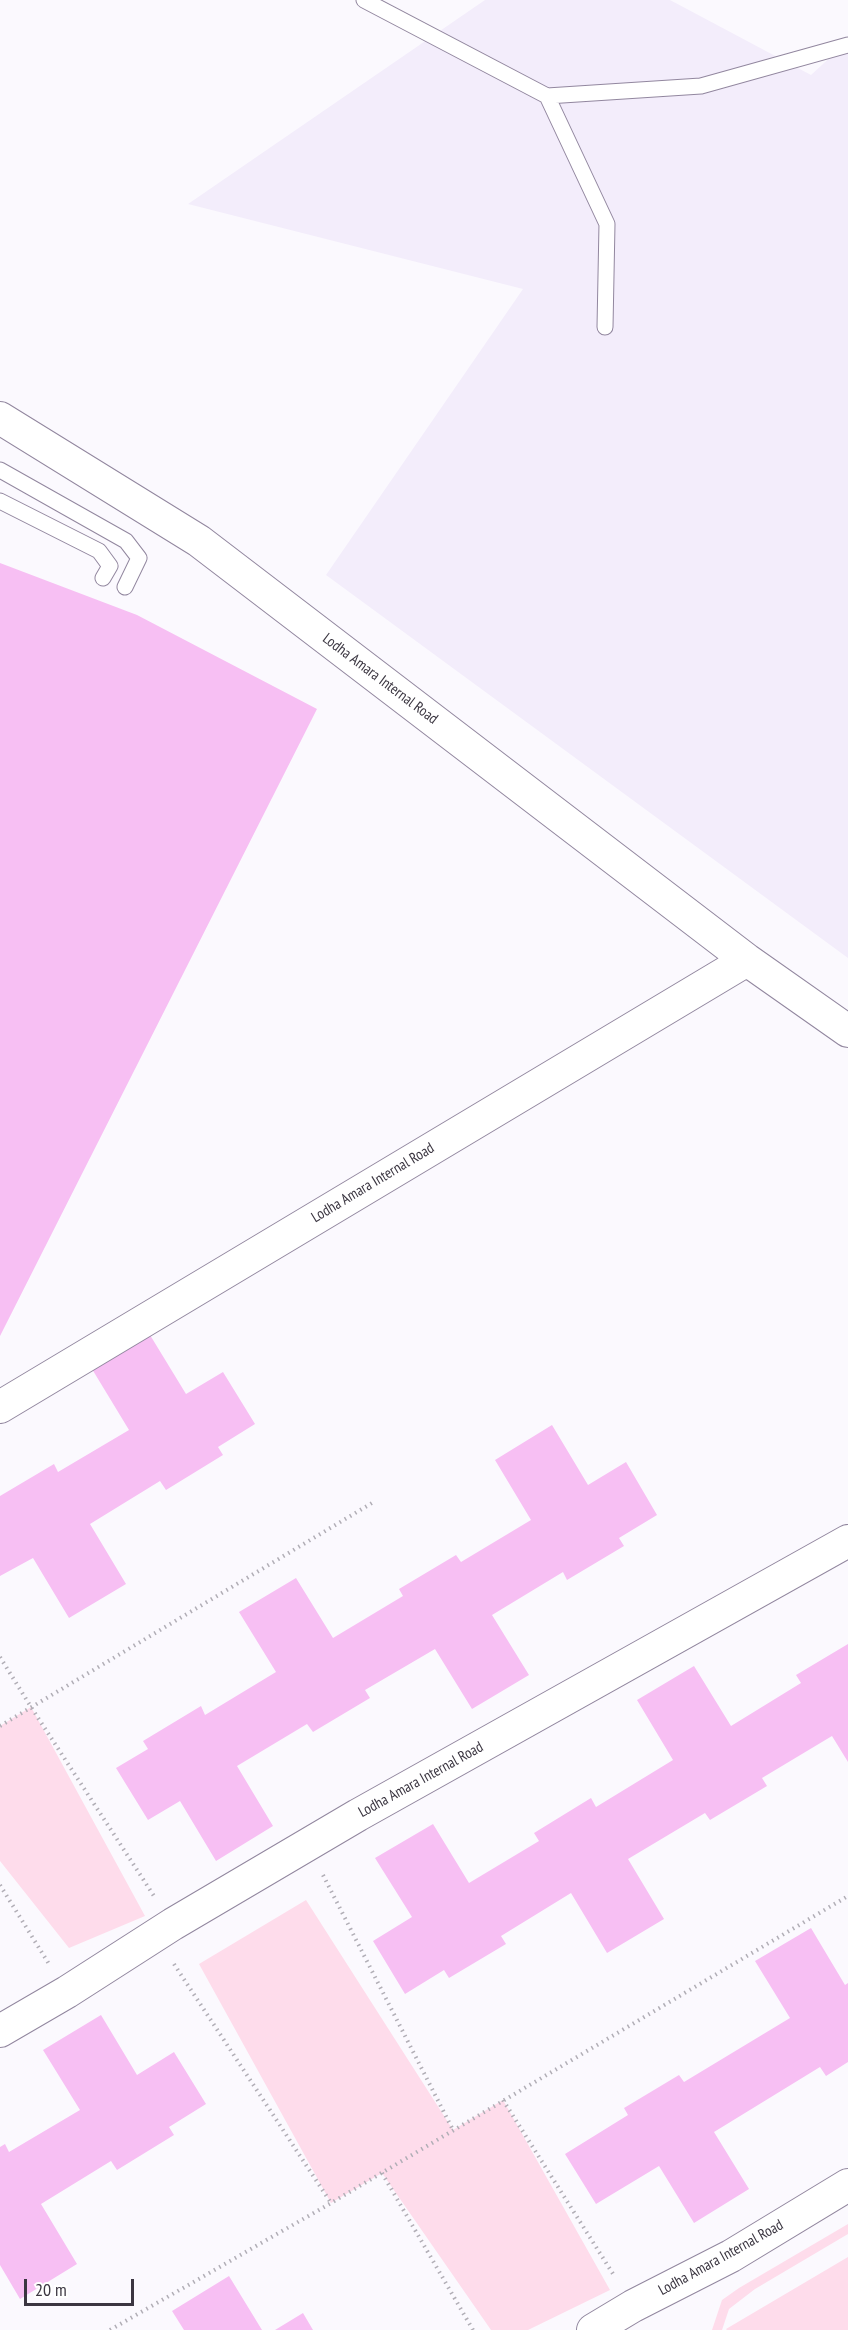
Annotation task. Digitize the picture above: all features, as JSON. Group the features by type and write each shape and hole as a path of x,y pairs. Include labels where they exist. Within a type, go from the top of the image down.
{"street":[{"name":"Lodha Amara Internal Road","path":"0,418 198,541 747,960 848,1031"},
{"name":"Lodha Amara Internal Road","path":"0,1407 747,960"},
{"name":"Lodha Amara Internal Road","path":"0,2031 308,1845 848,1541"},
{"name":"Lodha Amara Internal Road","path":"592,2330 633,2306 731,2256 848,2185"}],"lane":[{"path":"364,0 547,96 701,86 848,45"},
{"path":"547,96 607,224 605,327"},
{"path":"0,470 126,541 139,558 125,587"},
{"path":"0,501 99,551 110,566 103,578"}],"path":[{"path":"0,1726 372,1503"},
{"path":"0,1657 331,2203"},
{"path":"308,1845 453,2130"},
{"path":"0,1885 67,1992"},
{"path":"110,2330 331,2203 848,1896"},
{"path":"503,2100 633,2306"},
{"path":"382,2173 473,2330"}],"shaded area":[{"path":"485,0 670,0 811,75 848,41 848,958 326,575 523,289 188,204"},
{"path":"31,1707 145,1916 69,1948 0,1861 0,1726"},
{"path":"306,1900 453,2130 503,2100 610,2290 528,2330 491,2330 382,2173 331,2203 199,1964"},
{"path":"848,2224 848,2234 755,2289 729,2309 722,2330 712,2330 722,2300"},
{"path":"848,2257 848,2330 726,2329"}],"building":[{"path":"0,563 137,615 317,709 0,1336"},
{"path":"150,1335 186,1394 223,1372 255,1424 218,1447 223,1455 166,1490 160,1481 90,1524 126,1584 69,1618 33,1558 0,1576 0,1496 54,1464 58,1472 129,1430 92,1369"},
{"path":"552,1425 588,1485 626,1462 657,1515 619,1538 624,1546 567,1580 563,1572 492,1615 529,1675 472,1709 435,1649 365,1690 370,1698 313,1732 307,1724 237,1766 273,1826 216,1861 180,1801 148,1820 116,1768 148,1749 143,1741 201,1706 205,1715 276,1672 239,1612 296,1578 333,1638 403,1596 399,1589 456,1555 461,1562 531,1520 495,1460"},
{"path":"848,1644 848,1762 832,1736 762,1778 767,1786 710,1820 705,1813 628,1859 664,1919 607,1953 571,1893 501,1936 506,1944 449,1978 444,1970 405,1994 373,1941 412,1917 375,1858 433,1824 469,1883 539,1841 534,1833 591,1798 596,1807 673,1760 637,1700 694,1666 731,1726 801,1683 796,1675"},
{"path":"811,1928 845,1985 848,1983 848,2062 826,2076 820,2067 714,2132 749,2189 694,2223 659,2166 596,2204 565,2154 628,2115 624,2108 679,2075 684,2082 790,2018 755,1961"},
{"path":"101,2015 137,2075 174,2052 206,2104 169,2127 174,2135 117,2170 111,2161 41,2204 77,2264 20,2299 0,2265 0,2147 5,2144 9,2152 80,2110 43,2050"},
{"path":"229,2276 262,2330 184,2330 172,2311"},
{"path":"303,2313 313,2330 275,2330"}]}
